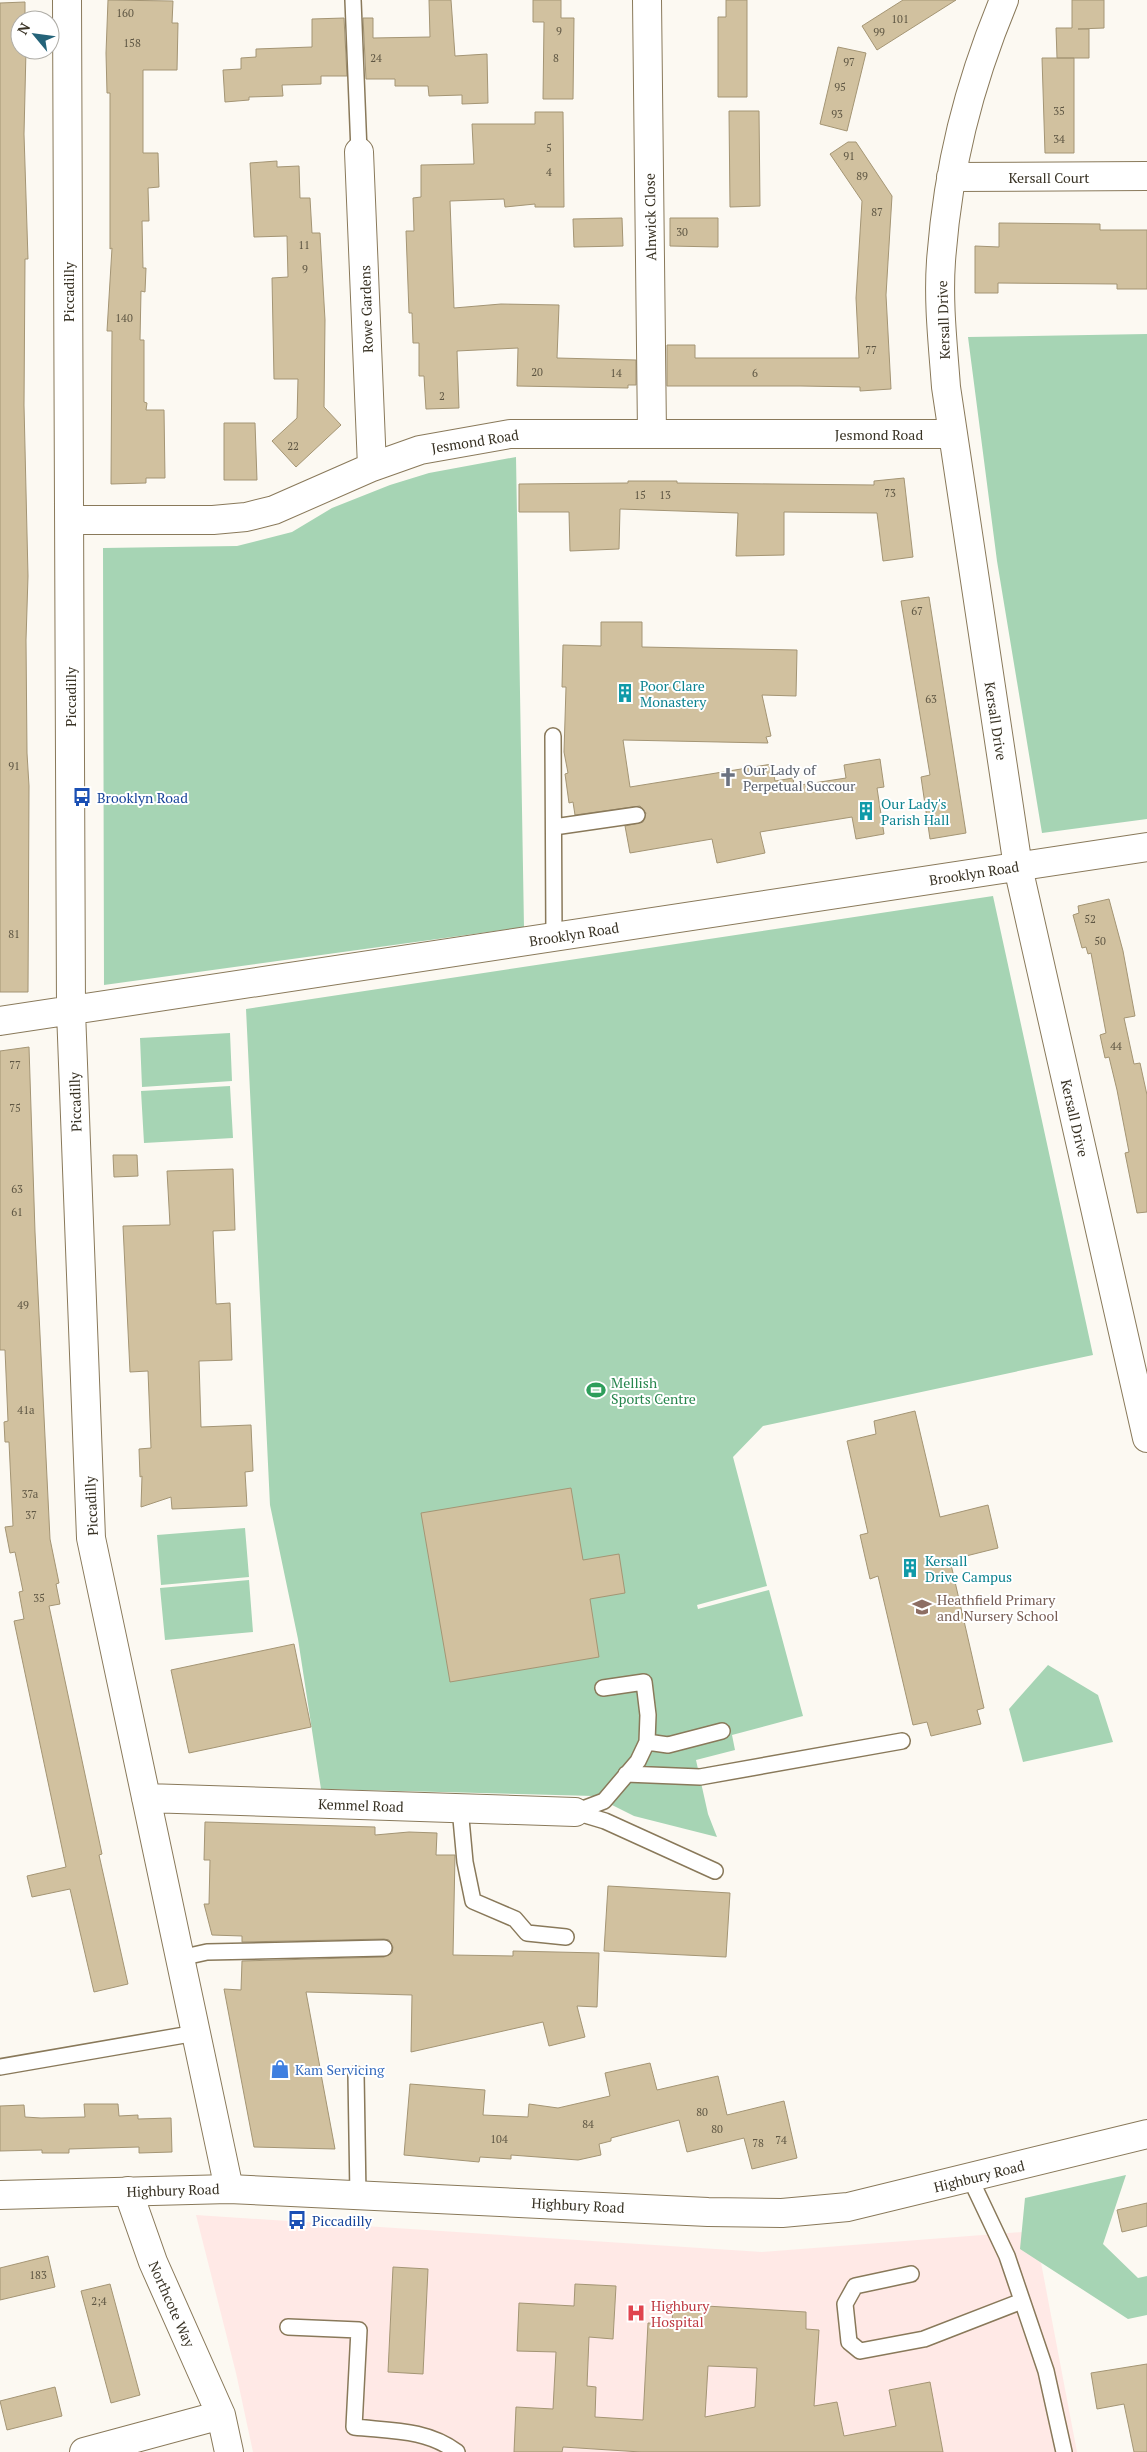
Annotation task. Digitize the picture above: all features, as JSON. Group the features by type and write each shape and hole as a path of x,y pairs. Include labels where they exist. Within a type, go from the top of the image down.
{"street":[{"name":"Piccadilly","path":"67,0 71,1011 92,1538 229,2189"},
{"name":"Alnwick Close","path":"647,0 652,434"},
{"name":"Kersall Drive","path":"1004,0 985,45 963,116 950,177 941,263 942,326 953,434 1018,867 1142,1396 1147,1438"},
{"name":"Rowe Gardens","path":"359,152 372,467"},
{"name":"Kersall Court","path":"950,177 1147,176"},
{"name":"Jesmond Road","path":"69,520 213,520 246,517 274,510 372,467 420,450 510,434 953,434"},
{"name":"Brooklyn Road","path":"0,1022 1147,847"},
{"name":"Kemmel Road","path":"146,1798 575,1812"},
{"name":"Highbury Road","path":"0,2195 229,2189 782,2214 848,2207 1147,2134"},
{"name":"Northcote Way","path":"128,2191 153,2262 221,2415 229,2452"},
{"path":"84,2452 221,2415"}],"lane":[{"path":"353,0 359,152"},
{"path":"553,736 554,938"},
{"path":"554,827 637,816"},
{"path":"575,1812 604,1801 638,1761 647,1742 648,1715 644,1682 603,1688"},
{"path":"647,1742 668,1745 722,1731"},
{"path":"626,1774 700,1777 902,1741"},
{"path":"460,1808 465,1862 473,1901 515,1919 527,1933 566,1937"},
{"path":"575,1812 606,1821 716,1871"},
{"path":"180,1958 207,1952 384,1948"},
{"path":"0,2068 196,2033"},
{"path":"356,2074 358,2196"},
{"path":"970,2178 1007,2256 1046,2371 1064,2452"},
{"path":"911,2274 855,2286 845,2304 849,2342 860,2351 924,2339 1022,2301"},
{"path":"288,2327 359,2330 354,2427 417,2433 432,2437 456,2452"}],"shaded area":[{"name":"Highbury Hospital","path":"196,2215 762,2252 1035,2231 1077,2452 253,2452 236,2373"}],"green space":[{"path":"1147,334 1147,819 1042,833 997,561 968,337"},
{"path":"516,457 524,927 104,985 103,548 237,546 292,532 332,508 390,485 429,473"},
{"name":"Mellish Sports Centre","path":"993,896 1093,1355 763,1426 733,1457 767,1586 697,1605 698,1609 769,1590 803,1716 732,1735 735,1750 696,1760 708,1814 717,1837 634,1816 594,1796 321,1789 298,1639 270,1505 246,1009"},
{"path":"230,1033 232,1081 142,1087 140,1038"},
{"path":"230,1086 233,1138 144,1143 141,1091"},
{"path":"245,1528 249,1577 161,1585 157,1535"},
{"path":"249,1580 253,1632 165,1640 160,1588"},
{"path":"1048,1665 1098,1695 1113,1742 1023,1762 1009,1709"},
{"path":"1126,2175 1103,2244 1138,2278 1147,2276 1147,2315 1128,2319 1020,2249 1025,2198"}],"building":[{"path":"108,0 173,1 172,23 178,23 177,70 143,70 143,153 158,153 159,187 148,188 149,221 142,221 143,268 146,268 145,292 141,291 140,340 144,340 144,402 147,403 146,410 164,410 165,478 146,478 146,483 111,484 112,331 107,331 112,248 110,249 110,93 107,93 106,53"},
{"path":"429,0 451,0 455,56 487,54 488,103 462,104 462,95 429,96 428,86 395,86 395,79 366,79 363,18 373,18 373,38 430,37"},
{"path":"533,0 561,0 561,18 574,18 573,99 543,99 544,22 533,22"},
{"path":"726,0 747,0 747,97 718,97 718,17 726,17"},
{"path":"903,0 956,0 877,50 862,26"},
{"path":"1072,0 1104,0 1104,28 1078,29 1089,29 1089,58 1057,58 1056,28 1072,28"},
{"path":"25,2 25,10 10,10 10,60 26,60 24,134 28,259 25,259 24,405 28,576 26,640 29,786 28,992 0,992 0,3"},
{"path":"344,18 347,76 321,76 321,84 282,85 283,96 249,97 249,100 225,102 223,70 241,69 241,58 256,57 256,49 312,47 312,19"},
{"path":"838,47 866,53 847,131 820,124"},
{"path":"1042,58 1074,58 1074,153 1045,153"},
{"path":"729,111 759,111 760,206 730,207"},
{"path":"535,112 563,112 564,207 535,207 535,204 505,207 504,199 450,201 454,308 501,304 559,305 557,358 636,360 636,385 628,385 628,388 517,386 518,348 457,351 459,408 426,409 424,376 419,376 419,343 413,343 412,313 409,313 406,231 414,231 413,198 421,197 421,165 474,164 472,124 535,124"},
{"path":"848,142 856,142 892,196 886,295 891,389 860,391 860,387 667,386 667,345 695,345 695,358 859,358 856,298 862,201 830,154"},
{"path":"277,161 277,167 299,166 300,198 310,198 312,233 320,233 325,320 324,407 341,425 296,467 272,441 297,418 298,379 274,379 272,278 288,277 287,236 254,237 250,163"},
{"path":"622,218 623,246 574,247 573,219"},
{"path":"670,218 718,218 718,247 670,246"},
{"path":"999,223 1100,224 1100,230 1147,230 1147,289 1117,289 1117,284 998,283 998,293 975,293 975,246 999,247"},
{"path":"224,423 255,423 257,480 224,480"},
{"path":"904,478 913,557 883,561 877,513 784,512 784,555 736,556 738,513 620,509 619,549 570,551 569,512 519,512 519,484 677,481 677,483 874,485 874,481"},
{"path":"929,597 966,833 930,839 921,777 930,775 901,601"},
{"path":"601,622 642,622 642,647 797,650 796,696 762,695 771,736 766,737 768,743 623,740 630,787 772,764 775,781 793,778 794,786 846,778 844,765 880,759 884,787 877,788 884,834 856,839 852,817 760,832 765,853 717,863 712,839 630,853 625,826 643,822 646,813 640,806 575,815 573,802 569,803 565,774 568,773 564,752 566,687 562,687 563,645 601,646"},
{"path":"1109,899 1123,951 1135,1016 1124,1018 1134,1064 1140,1063 1147,1095 1147,1212 1137,1213 1125,1153 1129,1152 1117,1090 1109,1057 1105,1058 1100,1035 1106,1033 1091,953 1088,954 1086,947 1082,948 1073,915 1079,913 1078,906"},
{"path":"29,1047 35,1232 50,1539 59,1583 56,1584 60,1604 49,1606 102,1854 99,1855 128,1984 94,1992 70,1889 32,1897 27,1876 66,1867 14,1621 24,1619 19,1592 23,1591 15,1552 10,1553 5,1527 13,1526 9,1442 5,1442 4,1422 8,1421 5,1350 0,1350 0,1051"},
{"path":"113,1155 137,1155 138,1176 114,1177"},
{"path":"233,1169 235,1230 213,1231 216,1304 230,1303 232,1360 199,1361 201,1427 251,1425 253,1471 245,1472 247,1506 172,1509 171,1497 141,1507 142,1476 140,1477 139,1449 151,1448 148,1371 130,1372 123,1226 170,1225 167,1171"},
{"name":"Kersall Drive Campus","path":"915,1411 940,1517 988,1505 998,1548 950,1560 984,1708 977,1710 981,1724 931,1736 927,1722 913,1725 878,1576 870,1579 860,1535 868,1533 847,1441 876,1434 874,1421"},
{"path":"571,1488 583,1560 619,1554 625,1593 590,1599 599,1657 450,1682 421,1513"},
{"path":"294,1644 311,1727 189,1753 171,1670"},
{"path":"205,1822 375,1827 375,1835 409,1832 437,1833 436,1855 455,1855 453,1955 513,1956 513,1951 599,1953 597,2007 577,2006 585,2037 549,2046 543,2022 411,2052 412,1995 306,1992 321,2073 316,2074 321,2074 335,2149 254,2147 224,1989 241,1990 242,1961 384,1957 392,1953 393,1947 389,1940 384,1939 242,1942 242,1936 212,1935 204,1904 209,1904 210,1860 204,1860"},
{"path":"608,1886 730,1893 726,1957 604,1951"},
{"path":"650,2063 657,2090 718,2076 727,2115 784,2101 797,2158 752,2169 744,2138 687,2152 679,2120 611,2138 611,2141 599,2144 601,2155 578,2160 511,2155 511,2159 480,2157 479,2162 404,2155 410,2084 485,2090 483,2115 528,2117 529,2104 558,2108 610,2096 605,2073"},
{"path":"84,2104 118,2104 119,2116 138,2115 138,2119 171,2118 172,2152 139,2153 139,2147 69,2149 69,2153 42,2153 42,2150 0,2151 0,2106 24,2105 25,2117 85,2117"},
{"path":"1147,2203 1147,2226 1122,2232 1117,2210"},
{"path":"48,2256 55,2287 0,2300 0,2268"},
{"path":"393,2267 428,2269 423,2374 388,2372"},
{"path":"110,2284 140,2395 111,2403 81,2291"},
{"path":"575,2284 616,2286 613,2339 589,2337 587,2386 596,2387 595,2417 643,2420 648,2323 672,2324 673,2304 806,2312 806,2329 819,2330 814,2406 837,2402 844,2436 896,2426 889,2390 930,2382 943,2452 641,2452 563,2447 562,2452 514,2452 516,2407 553,2409 556,2352 517,2351 519,2303 574,2306","holes":["708,2366 757,2368 755,2407 705,2417"]},
{"path":"1147,2364 1147,2452 1134,2452 1124,2404 1097,2409 1091,2373"},
{"path":"55,2387 62,2416 7,2430 0,2401"}],"place":[{"name":"Poor Clare Monastery","path":"625,693"},
{"name":"Our Lady of Perpetual Succour","path":"728,777"},
{"name":"Brooklyn Road","path":"82,797"},
{"name":"Our Lady's Parish Hall","path":"866,811"},
{"name":"Mellish Sports Centre","path":"596,1390"},
{"name":"Kersall Drive Campus","path":"910,1568"},
{"name":"Heathfield Primary and Nursery School","path":"922,1607"},
{"name":"Kam Servicing","path":"280,2069"},
{"name":"Piccadilly","path":"297,2220"},
{"name":"Highbury Hospital","path":"636,2313"}]}
